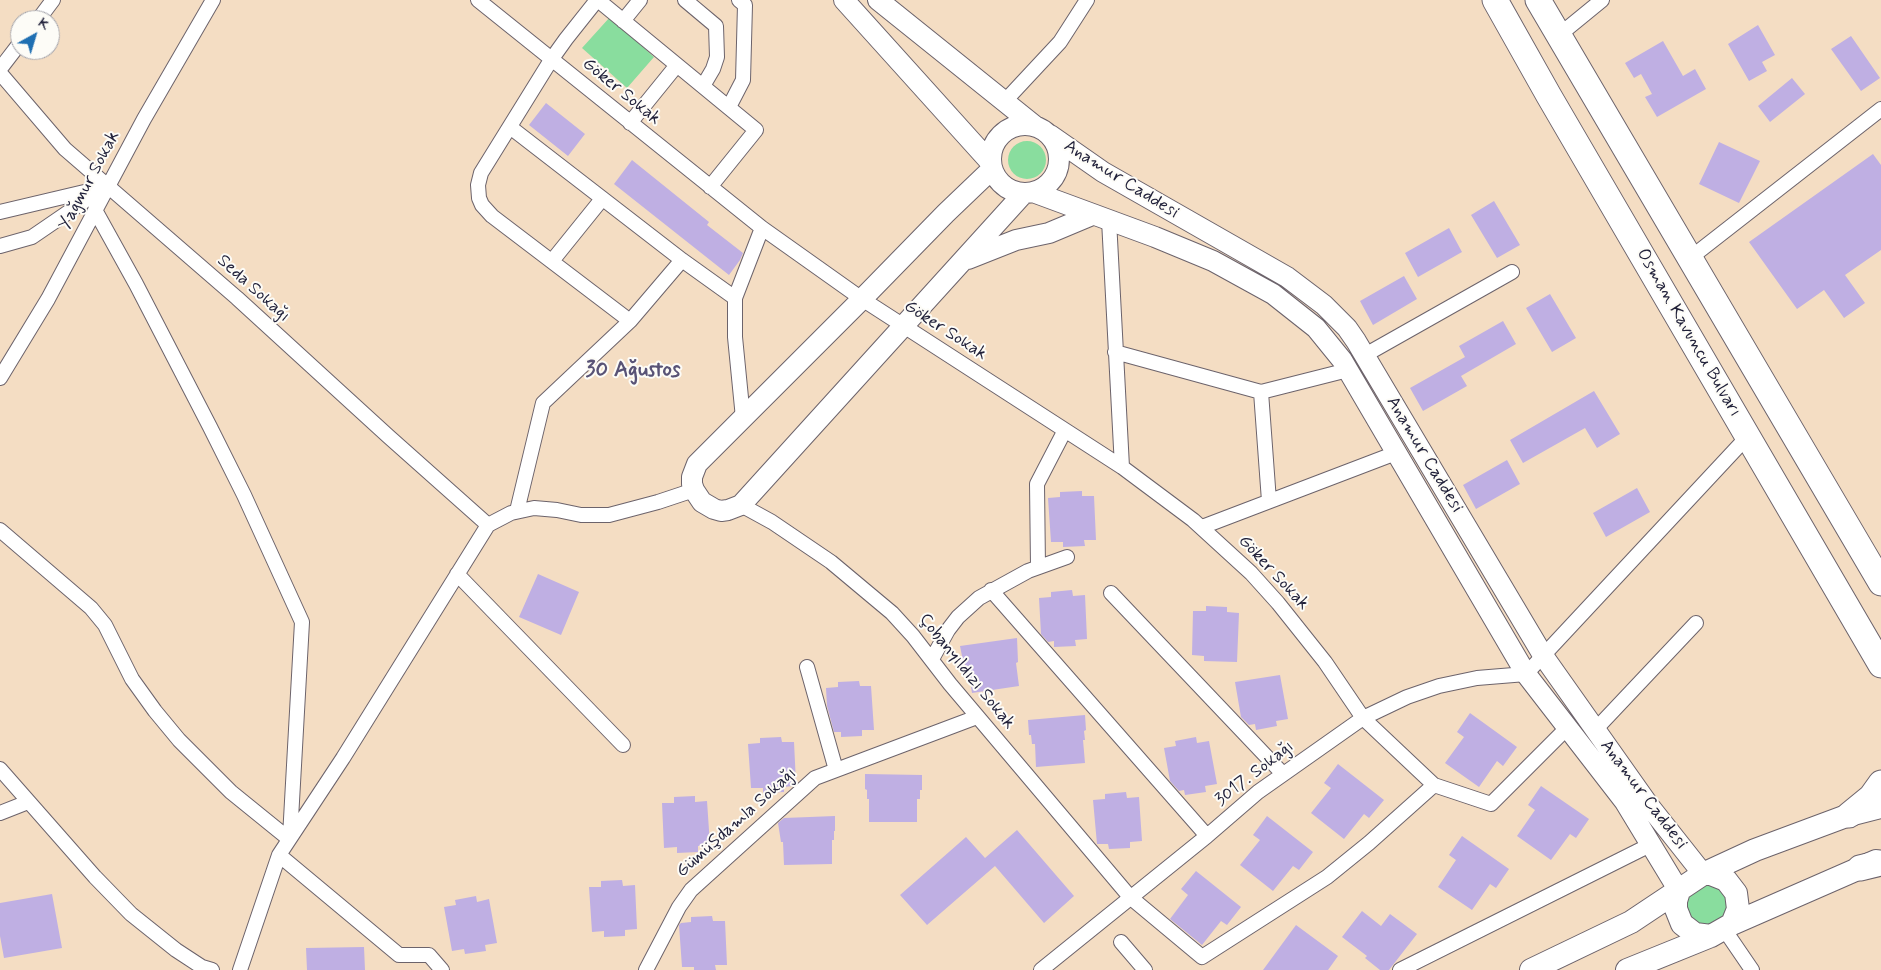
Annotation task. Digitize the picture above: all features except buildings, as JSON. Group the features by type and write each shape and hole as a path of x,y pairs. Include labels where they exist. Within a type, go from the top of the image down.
{"highway":[{"name":"Osman Kavuncu Bulvarı","path":"1495,0 1881,665"},
{"path":"1538,0 1881,584"},
{"path":"1849,815 1871,797 1881,783"}],"main road":[{"path":"1531,970 1630,922 1703,874 1755,850 1849,815 1881,807"},
{"path":"1627,970 1874,863"},
{"path":"1679,891 1676,909 1682,924 1695,934 1722,930 1738,909 1736,893 1726,880 1711,874 1703,874"}],"street":[{"name":"Yağmur Sokak","path":"0,378 48,300 107,186 213,0"},
{"name":"Göker Sokak","path":"478,0 762,228 862,299 1122,467 1202,527 1251,574 1278,604 1325,662 1363,718 1434,785"},
{"path":"630,321 492,216 482,205 479,198 478,185 481,172 566,39 598,0 756,130 710,187"},
{"path":"623,21 640,0"},
{"path":"684,0 716,26 717,57 713,70 703,86"},
{"path":"728,107 743,80 745,5 739,0"},
{"path":"844,0 974,145 992,166 1001,183 1016,192 1029,193"},
{"name":"Anamur Caddesi","path":"878,0 1043,131 1103,172 1287,277 1336,316 1365,355 1544,656 1650,807 1703,874"},
{"path":"1005,101 1060,42 1086,0"},
{"path":"1558,36 1602,0"},
{"path":"0,69 10,56"},
{"path":"630,122 677,65"},
{"name":"Seda Sokağı","path":"0,73 65,149 237,298 488,525"},
{"path":"1690,259 1881,109"},
{"path":"1018,125 1043,131 1058,151 1058,169 1048,184 1029,193 962,262 741,505 728,510 714,510 702,502 694,490 692,477 697,464 992,166 993,146 1003,132 1018,125"},
{"path":"510,127 682,260 735,298"},
{"path":"0,212 107,186"},
{"path":"0,246 32,237 107,186"},
{"name":"Anamur Caddesi","path":"1029,193 1100,217 1213,261 1273,294 1316,328 1330,343 1348,370 1526,674 1625,802 1679,891"},
{"path":"552,261 602,199"},
{"path":"95,210 210,426 302,622 289,839"},
{"path":"962,262 1007,243 1050,233 1100,217 1115,352 1122,467"},
{"path":"743,418 735,338 735,298 762,228"},
{"path":"516,511 544,403 630,321 682,260"},
{"path":"1365,355 1512,272"},
{"path":"1115,352 1261,392 1348,370"},
{"path":"1261,392 1269,502"},
{"path":"1038,567 1037,484 1065,430"},
{"path":"1526,674 1748,436"},
{"path":"1202,527 1396,453"},
{"path":"240,970 279,855 343,758 488,525 516,511 546,508 581,515 609,514 658,502 694,490"},
{"name":"Çobanyıldızı Sokak","path":"741,505 802,542 862,587 892,613 932,659 977,717 1130,897 1202,957 1327,877 1369,843 1434,785"},
{"path":"0,530 91,608 105,625 132,679 179,740 231,792 289,839"},
{"path":"932,659 943,637 958,617 979,598 991,590 1038,567 1068,557"},
{"path":"457,574 623,745"},
{"path":"991,590 1207,836"},
{"path":"1111,593 1283,774"},
{"path":"1595,730 1696,624"},
{"path":"807,667 836,770"},
{"name":"3017. Sokağı","path":"1041,970 1207,836 1258,792 1363,718 1406,697 1440,686 1476,678 1526,674"},
{"name":"Gümüşdamla Sokağı","path":"646,970 679,907 691,890 815,778 977,717"},
{"path":"1434,785 1491,804 1567,728"},
{"path":"0,770 95,877 131,914 176,950 202,967 212,970"},
{"path":"0,813 28,802"},
{"path":"1400,970 1650,845"},
{"path":"279,855 399,956 429,955 442,970"},
{"path":"1722,930 1752,970"},
{"path":"1121,942 1145,970"}],"green space":[{"path":"610,17 654,57 627,88 582,48"},
{"path":"1027,141 1041,146 1046,160 1041,174 1027,179 1013,174 1008,160 1013,146"},
{"path":"1707,884 1722,890 1728,905 1722,920 1707,926 1692,920 1686,905 1692,890"}],"district":[{"name":"30 Ağustos","path":"633,371"}]}
